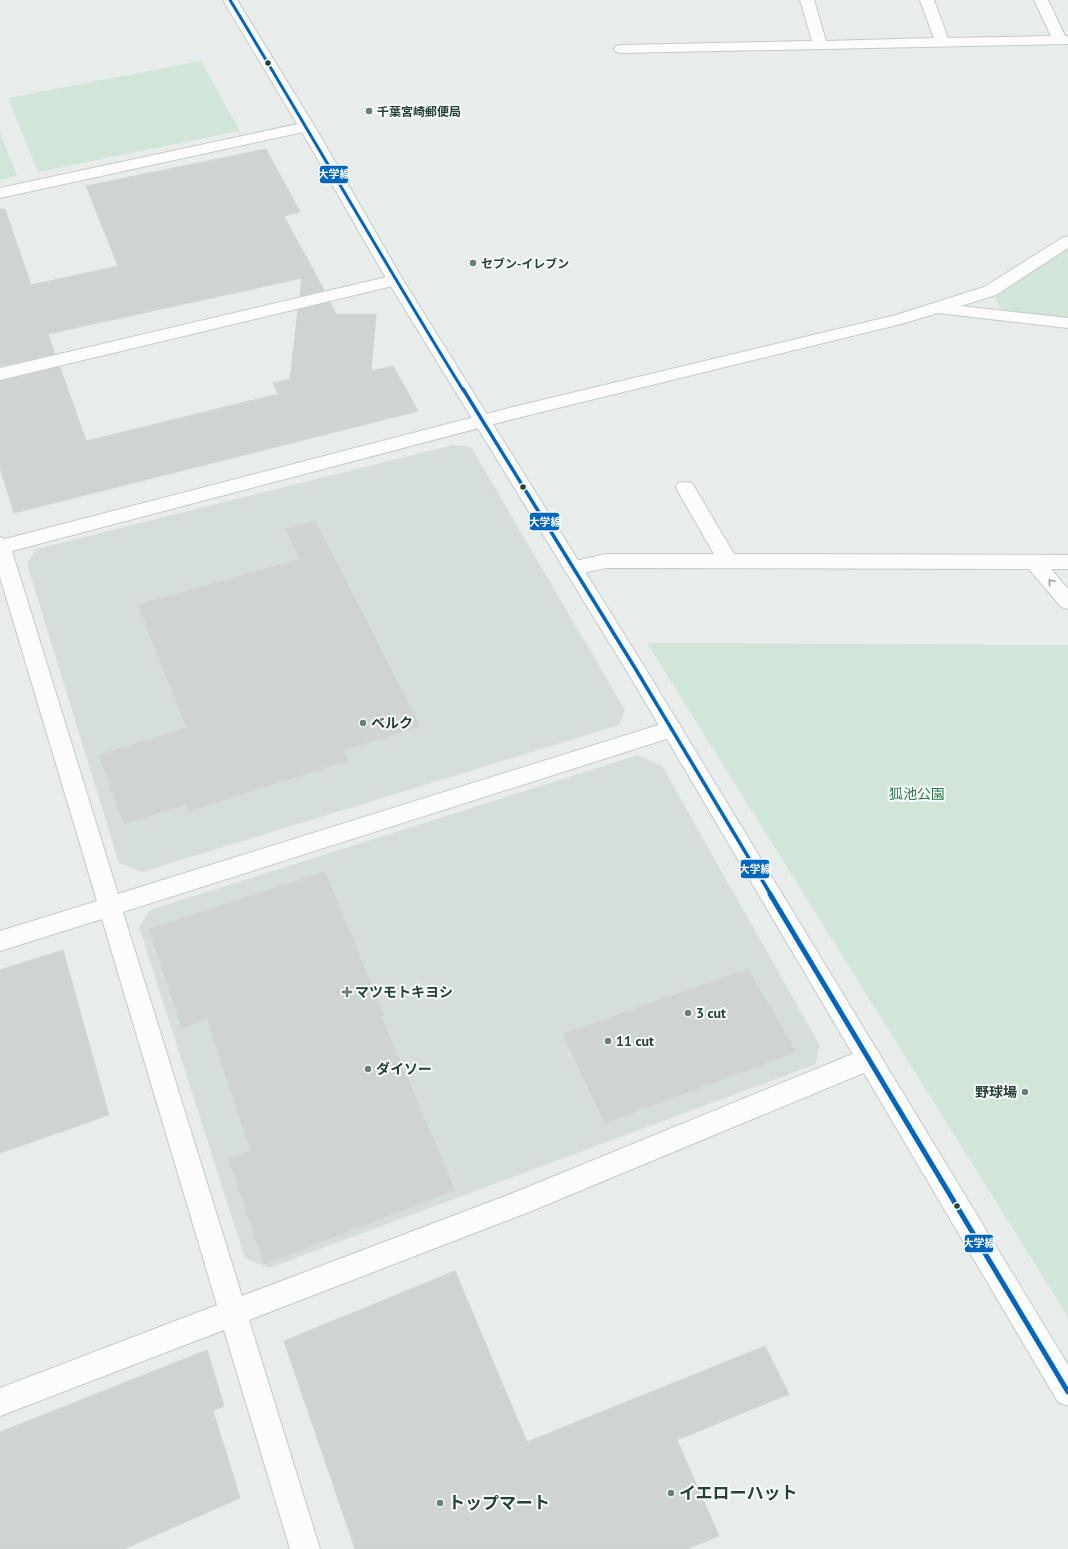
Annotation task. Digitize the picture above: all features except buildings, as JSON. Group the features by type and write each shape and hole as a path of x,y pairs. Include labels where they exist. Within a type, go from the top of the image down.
{"street":[{"path":"230,0 307,127 395,280 671,729 1068,1392"},
{"path":"807,0 820,45"},
{"path":"928,0 943,42"},
{"path":"621,49 1064,40 1041,0"},
{"path":"0,193 307,127"},
{"path":"305,1549 0,546 483,421 893,321 990,291 1068,241"},
{"path":"0,374 395,280"},
{"path":"937,308 1068,323"},
{"path":"685,488 728,561"},
{"path":"573,568 606,561 1068,562"},
{"path":"1034,562 1068,602"},
{"path":"0,941 671,729"},
{"path":"0,1402 520,1203 869,1059"}],"shaded area":[{"path":"453,445 471,447 625,710 619,725 142,872 119,863 27,564 36,549"},
{"path":"638,755 662,766 819,1044 816,1064 269,1268 245,1258 139,927 150,910"}],"green space":[{"path":"201,61 240,131 38,172 8,98"},
{"path":"0,132 17,176 0,180"},
{"path":"1068,246 1068,318 1001,310 995,297"},
{"name":"狐池公園","path":"647,643 1068,645 1068,1317"}],"transit line":[{"name":"大学線","path":"230,0 307,127 395,280 635,668 1068,1392"}],"place":[{"name":"千葉宮崎郵便局","path":"369,111"},
{"name":"セブン-イレブン","path":"473,263"},
{"name":"ベルク","path":"363,723"},
{"name":"マツモトキヨシ","path":"347,992"},
{"name":"3 cut","path":"688,1013"},
{"name":"11 cut","path":"608,1041"},
{"name":"ダイソー","path":"368,1069"},
{"name":"野球場","path":"1025,1092"},
{"name":"イエローハット","path":"671,1493"},
{"name":"トップマート","path":"440,1503"}]}
